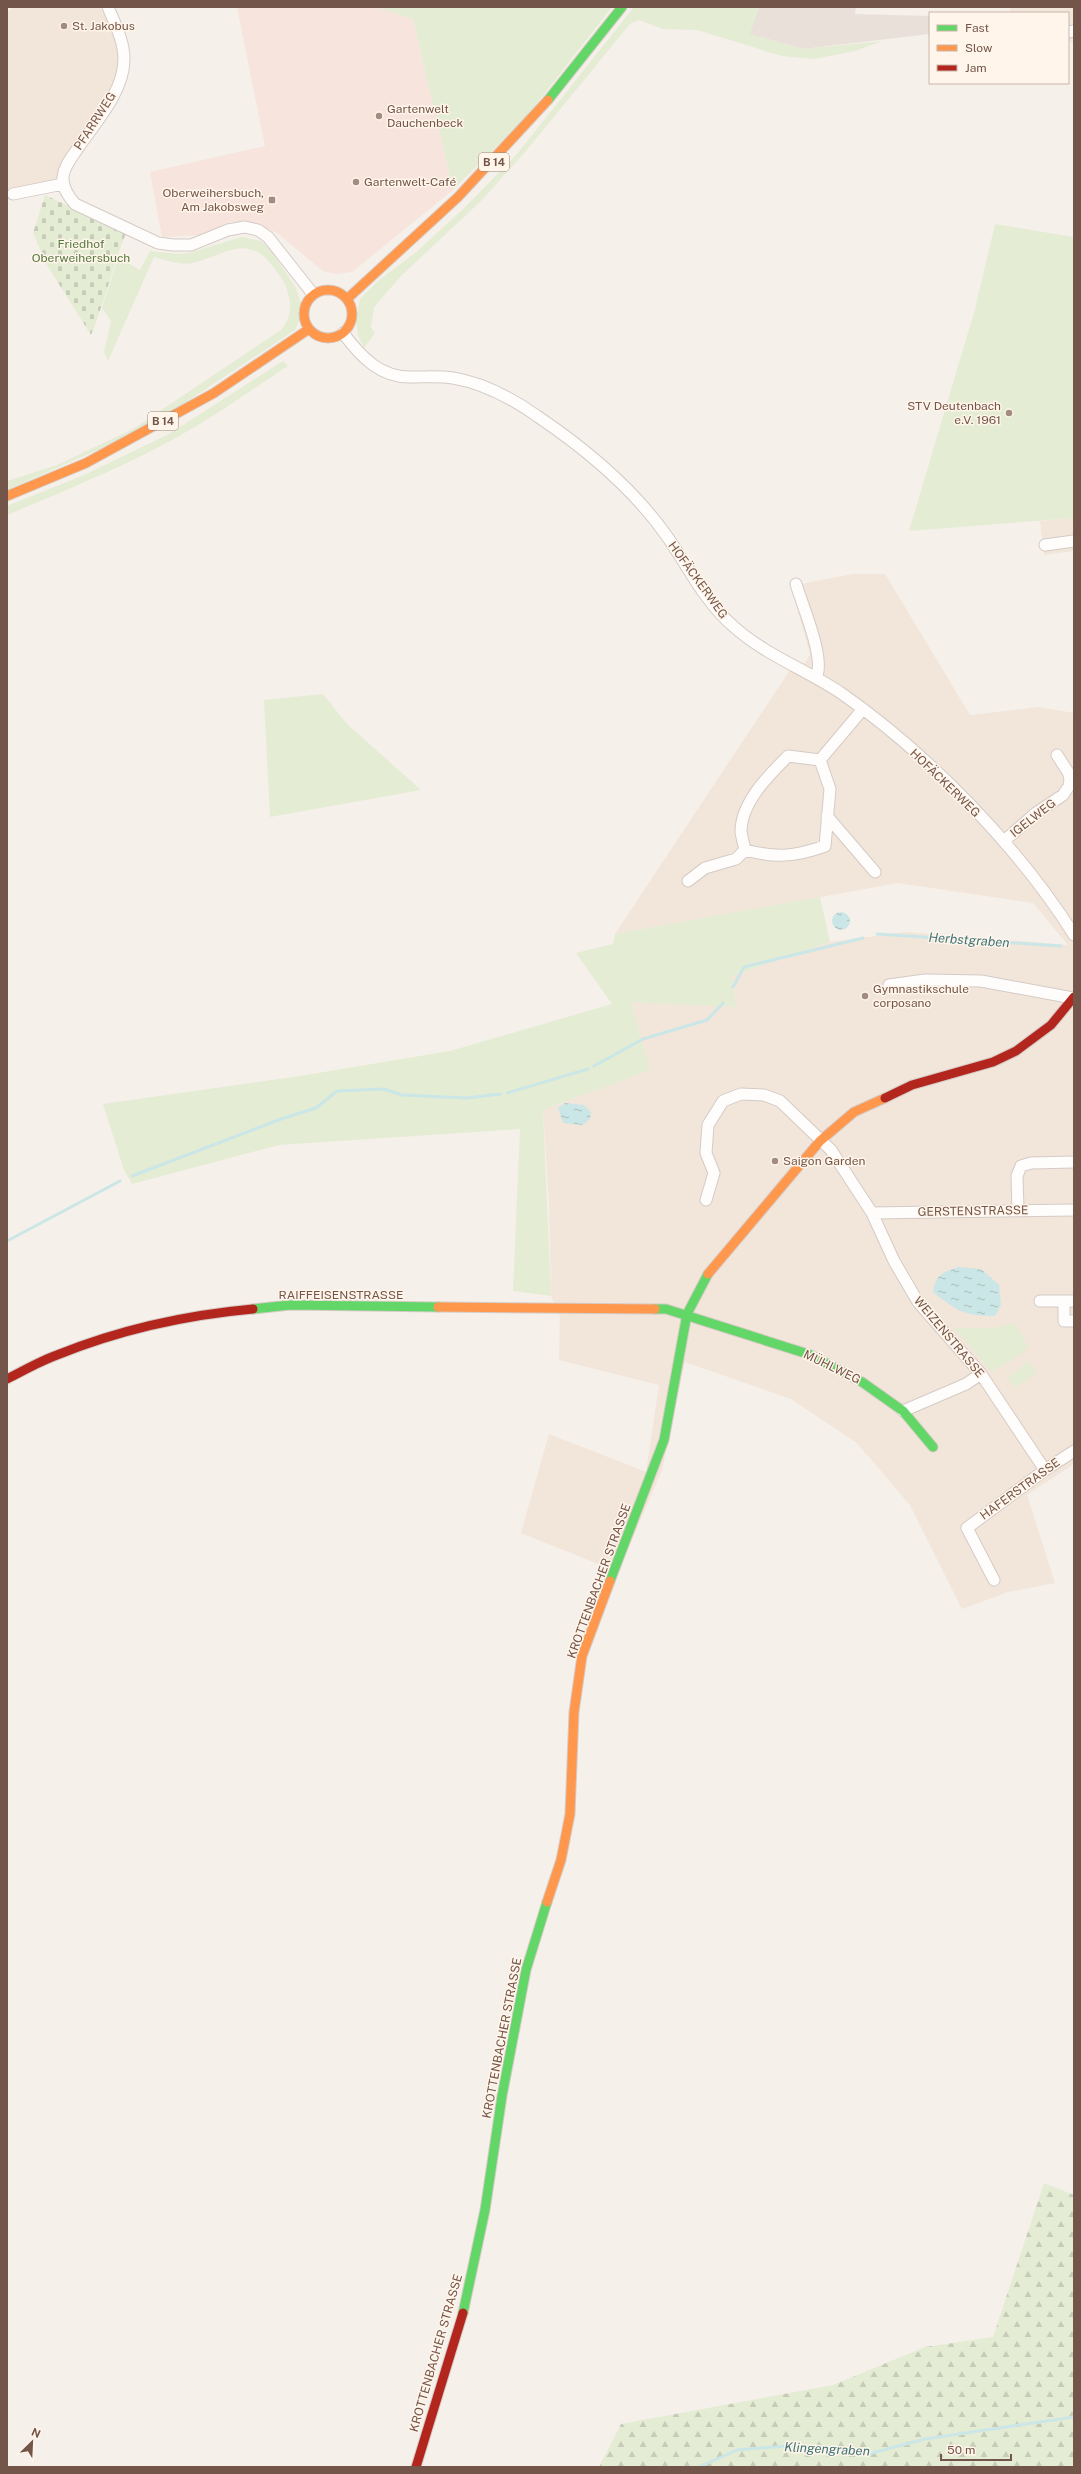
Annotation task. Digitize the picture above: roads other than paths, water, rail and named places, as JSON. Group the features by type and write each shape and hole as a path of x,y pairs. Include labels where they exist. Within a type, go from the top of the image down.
{"street":[{"name":"PFARRWEG","path":"63,184 62,177 68,162 110,101 121,77 124,60 122,42 108,7"},
{"name":"B 14","path":"347,299 421,235 478,178 533,119 622,7"},
{"path":"13,194 63,184 67,196 75,204 158,243 191,244 228,230 245,227 258,230 268,237 313,294"},
{"path":"328,290 335,291 347,299 351,308 352,317 349,326 343,333 336,337 321,337 308,329 304,320 304,310 313,294 328,290"},
{"name":"B 14","path":"7,496 86,463 214,393 308,329"},
{"name":"HOFÄCKERWEG","path":"343,333 362,358 380,370 401,377 454,378 482,386 514,402 566,436 630,491 667,537 714,606 732,625 770,654 816,678 863,709 920,758 1004,841 1049,897 1074,935"},
{"path":"1045,545 1074,542"},
{"path":"796,584 816,648 818,673 816,678"},
{"path":"820,760 863,709"},
{"name":"IGELWEG","path":"1004,841 1036,813 1063,796 1070,786 1068,772 1057,755"},
{"path":"745,850 741,831 748,808 766,777 788,756 820,760"},
{"path":"745,850 772,857 808,852 825,846 830,790 820,760"},
{"path":"827,816 875,872"},
{"path":"688,882 705,868 736,859 745,850"},
{"path":"889,985 925,980 981,981 1074,998"},
{"name":"KROTTENBACHER STRASSE","path":"416,2467 468,2295 485,2210 502,2096 526,1970 561,1860 570,1814 574,1712 582,1656 664,1440 687,1314 700,1286 716,1263 820,1141 854,1112 912,1085 993,1062 1016,1051 1051,1025 1074,998"},
{"name":"WEIZENSTRASSE","path":"706,1200 714,1174 706,1153 708,1125 722,1101 741,1094 764,1095 780,1101 831,1150 872,1213 894,1261 918,1302 981,1374 1045,1470"},
{"path":"1018,1210 1017,1176 1021,1166 1031,1163 1074,1162"},
{"name":"GERSTENSTRASSE","path":"872,1213 1074,1210"},
{"path":"1040,1301 1069,1301 1064,1321 1074,1321"},
{"name":"RAIFFEISENSTRASSE","path":"7,1379 56,1355 141,1328 218,1312 298,1305 666,1309 687,1314"},
{"name":"MÜHLWEG","path":"687,1314 811,1355 862,1382 903,1412 933,1447"},
{"path":"903,1412 966,1384 981,1374"},
{"name":"HAFERSTRASSE","path":"994,1580 966,1528 1045,1470 1074,1452"}],"water":[{"path":"841,912 847,915 850,921 847,927 841,930 835,927 832,921 835,915"},
{"path":"565,1103 584,1105 591,1112 590,1119 583,1125 563,1123 558,1108"},
{"path":"958,1267 981,1269 999,1285 1001,1305 995,1316 976,1315 961,1311 948,1304 933,1292 934,1286 941,1275"}],"waterway":[{"name":"Herbstgraben","path":"877,934 1061,946"},
{"name":"Herbstgraben","path":"733,987 744,967 863,938"},
{"path":"594,1066 643,1039 707,1020 723,1003"},
{"path":"507,1093 588,1069"},
{"path":"132,1176 281,1119 316,1108 337,1091 384,1089 402,1095 467,1098 500,1094"},
{"path":"7,1241 120,1181"},
{"name":"Klingengraben","path":"699,2467 737,2450 786,2446 868,2454 925,2439 1074,2417"}],"place":[{"name":"St. Jakobus","path":"64,26"},
{"name":"Gartenwelt Dauchenbeck","path":"379,116"},
{"name":"Gartenwelt-Café","path":"356,182"},
{"name":"Oberweihersbuch, Am Jakobsweg","path":"272,200"},
{"name":"STV Deutenbach e.V. 1961","path":"1009,413"},
{"name":"Gymnastikschule corposano","path":"865,996"},
{"name":"Saigon Garden","path":"775,1161"}],"park label":[{"name":"Friedhof Oberweihersbuch","path":"81,251"}]}
